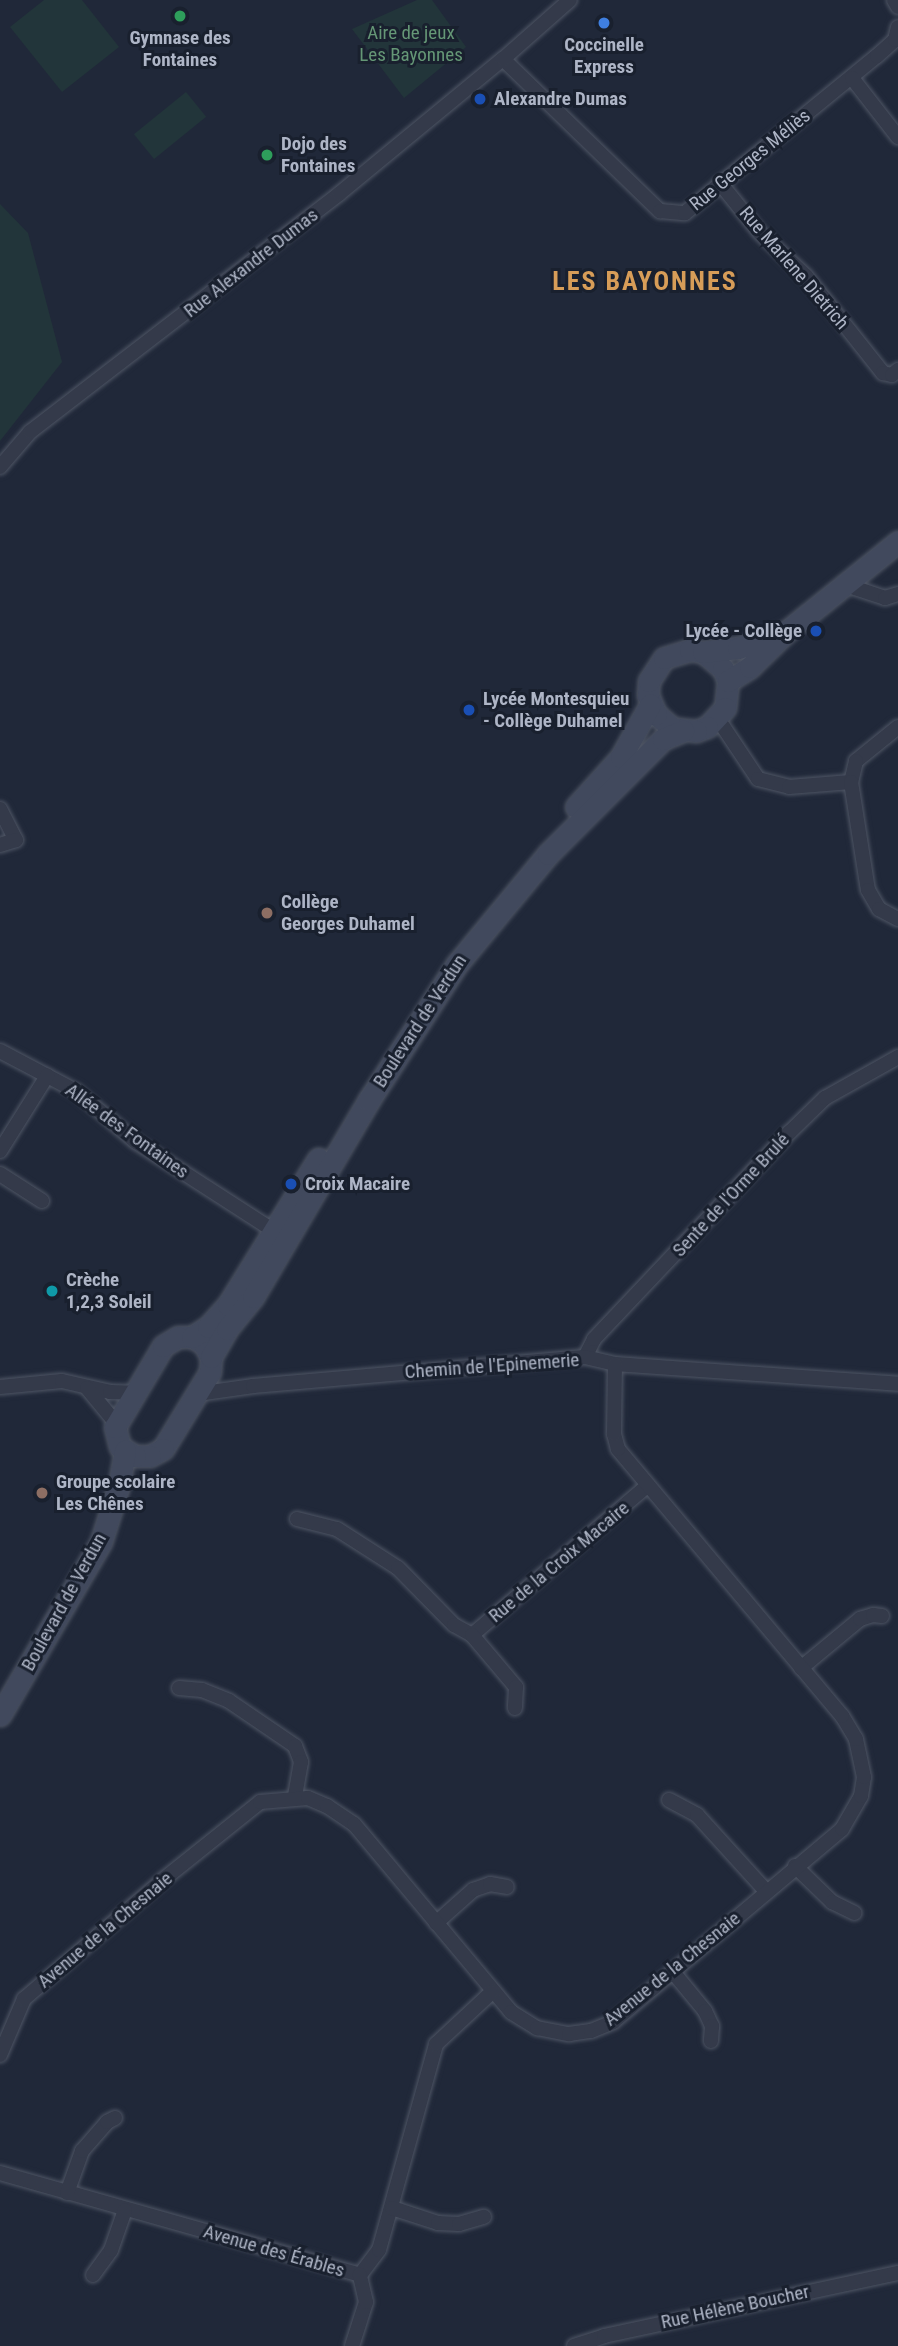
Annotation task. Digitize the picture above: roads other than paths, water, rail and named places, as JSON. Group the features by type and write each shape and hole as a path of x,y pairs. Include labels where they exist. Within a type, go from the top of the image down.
{"main road":[{"path":"728,681 750,667 786,632 898,542"},
{"path":"703,652 723,669 728,681 725,708 718,719 708,727 683,731 663,722 650,705 649,681 664,658 690,650 703,652 738,648 786,632"},
{"name":"Boulevard de Verdun","path":"119,1485 147,1457 165,1446 197,1394 227,1329 253,1297 280,1235 380,1056 447,955 506,882 603,781 630,744 650,705"},
{"name":"Boulevard de Verdun","path":"116,1423 163,1346 178,1337 192,1337 215,1321 280,1235 405,1040 483,929 548,854 663,739 683,731"},
{"path":"192,1337 204,1344 211,1362"},
{"path":"116,1423 115,1435 125,1451 147,1457"},
{"name":"Boulevard de Verdun","path":"0,1715 101,1542 119,1485 125,1451"}],"street":[{"name":"Rue Alexandre Dumas","path":"0,467 30,432 340,194 570,0"},
{"path":"894,0 898,7"},
{"name":"Rue Georges Méliès","path":"503,59 660,211 685,213 852,78 895,40 898,27"},
{"path":"852,78 898,137"},
{"name":"Rue Marlene Dietrich","path":"720,183 760,233 806,276 883,373 892,375 898,370"},
{"path":"846,585 885,598 898,594"},
{"path":"718,719 758,779 789,786 851,782"},
{"path":"898,727 856,761 851,782 868,890 879,909 898,919"},
{"path":"0,809 16,840 0,845"},
{"name":"Allée des Fontaines","path":"0,1040 0,1050 76,1091 136,1142 280,1235"},
{"name":"Sente de l'Orme Brulé","path":"585,1357 594,1339 825,1098 898,1057"},
{"path":"0,1151 47,1076"},
{"path":"0,1174 42,1201"},
{"name":"Chemin de l'Epinemerie","path":"197,1394 253,1386 585,1357 615,1364 898,1384"},
{"name":"Chemin de l'Epinemerie","path":"211,1362 219,1378 253,1386"},
{"name":"Avenue de la Chesnaie","path":"0,2056 23,1999 153,1888 260,1802 308,1798 327,1806 354,1824 492,1992 512,2012 537,2028 569,2034 591,2031 612,2022 842,1829 861,1796 864,1777 856,1739 842,1716 618,1449 614,1434 615,1364"},
{"path":"0,1387 62,1381 87,1388 134,1393"},
{"path":"87,1388 116,1423"},
{"name":"Rue de la Croix Macaire","path":"298,1519 337,1529 398,1567 454,1625 472,1635 648,1485"},
{"path":"801,1668 860,1619 873,1615 882,1616"},
{"path":"472,1635 516,1687 515,1708"},
{"path":"179,1688 202,1690 229,1701 295,1746 302,1762 295,1797"},
{"path":"669,1800 697,1815 766,1891"},
{"path":"795,1866 832,1902 855,1913"},
{"path":"436,1923 474,1891 490,1884 506,1887"},
{"path":"673,1972 705,2011 712,2026 711,2041"},
{"name":"Avenue des Érables","path":"0,2173 360,2275 379,2250 436,2044 492,1992"},
{"path":"67,2193 82,2151 107,2122 115,2118"},
{"path":"392,2208 438,2223 459,2224 484,2217"},
{"path":"93,2275 111,2250 125,2210"},
{"name":"Rue Hélène Boucher","path":"574,2346 604,2336 898,2273"},
{"path":"352,2346 366,2302 360,2275"}],"place":[{"name":"Gymnase des Fontaines","path":"180,16"},
{"name":"Coccinelle Express","path":"604,23"},
{"name":"Alexandre Dumas","path":"480,99"},
{"name":"Dojo des Fontaines","path":"267,155"},
{"name":"Lycée - Collège","path":"816,631"},
{"name":"Lycée Montesquieu - Collège Duhamel","path":"469,710"},
{"name":"Collège Georges Duhamel","path":"267,913"},
{"name":"Croix Macaire","path":"291,1184"},
{"name":"Crèche 1,2,3 Soleil","path":"52,1291"},
{"name":"Groupe scolaire Les Chênes","path":"42,1493"}],"district":[{"name":"LES BAYONNES","path":"645,282"}],"park label":[{"name":"Aire de jeux Les Bayonnes","path":"411,44"}]}
